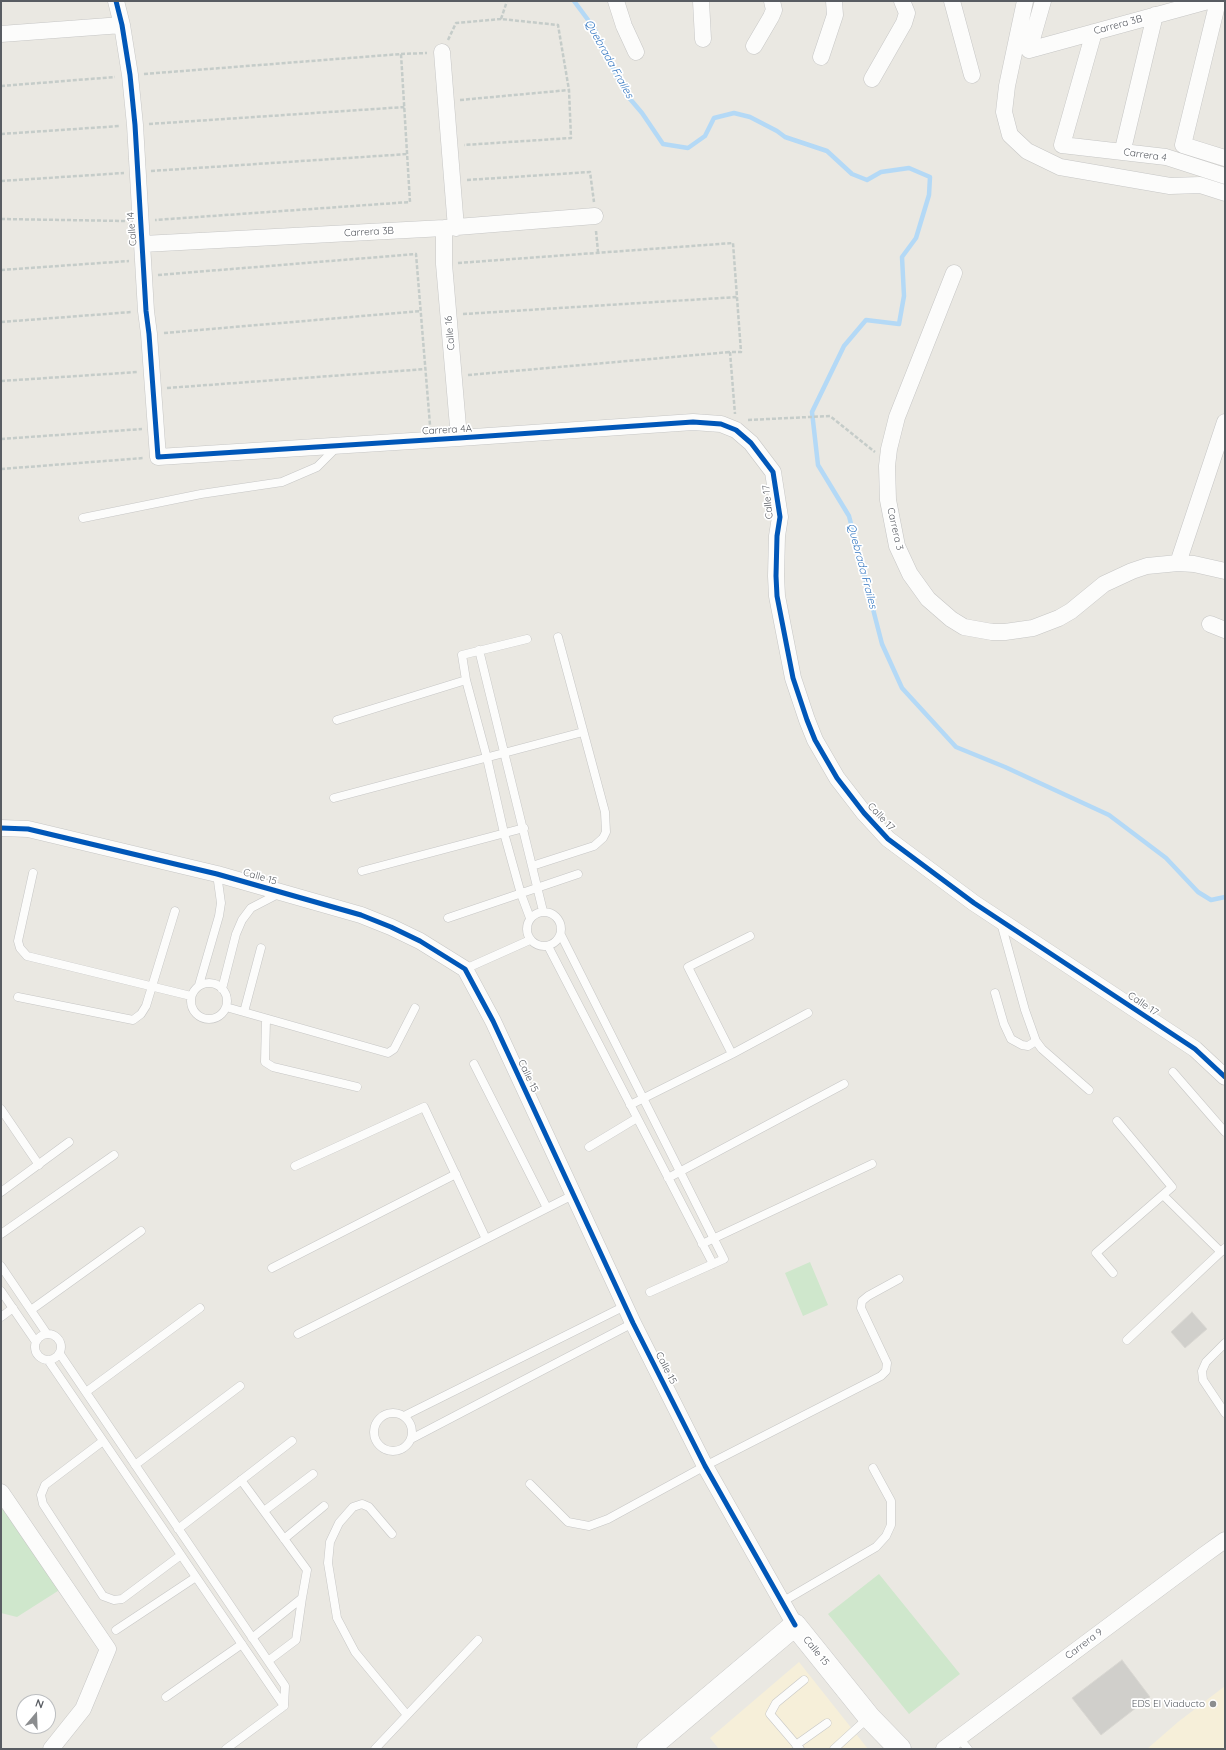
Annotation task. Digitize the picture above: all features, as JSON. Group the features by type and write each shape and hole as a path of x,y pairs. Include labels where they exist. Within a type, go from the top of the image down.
{"main road":[{"name":"Calle 15","path":"795,1625 869,1717 900,1749"},
{"path":"648,1749 795,1625"}],"street":[{"path":"616,1 624,26 636,52"},
{"path":"701,1 703,39"},
{"path":"754,46 774,10 772,1"},
{"path":"822,57 835,15 834,1"},
{"path":"872,79 904,23 907,13 902,1"},
{"path":"952,1 972,75"},
{"path":"1025,1 1007,86 1004,112 1010,135 1026,152 1060,167 1170,186 1200,185 1225,193"},
{"name":"Carrera 3B","path":"1043,1 1029,50 1208,1"},
{"path":"1218,1 1183,144 1225,158"},
{"name":"Calle 14","path":"115,2 122,25 130,75 135,125 146,311 158,457"},
{"path":"1124,145 1155,15"},
{"path":"1,34 122,25"},
{"name":"Carrera 4","path":"1094,32 1062,145 1166,157 1225,176"},
{"name":"Calle 16","path":"442,52 452,181 450,228 444,264 459,438"},
{"name":"Carrera 3B","path":"143,252 596,216"},
{"name":"Carrera 3","path":"954,273 898,417 893,433 888,462 888,500 893,531 903,560 910,574 928,599 964,628 998,632 1019,631 1052,621 1071,611 1092,593 1118,576 1147,566 1178,563 1209,567 1225,571"},
{"name":"Carrera 4A","path":"158,457 693,422 735,425"},
{"path":"1178,563 1225,422"},
{"name":"Calle 17","path":"735,425 765,459 773,472 780,516 777,536 777,596 793,678 815,740 837,778 864,813 888,839 974,903 1195,1049 1225,1078"},
{"path":"1210,624 1225,630"},
{"name":"Calle 15","path":"1,828 28,829 217,874 361,915 420,941 465,969 493,1021 633,1323 705,1466 795,1625"},
{"path":"1,1492 108,1649 83,1709 51,1749"},
{"name":"Carrera 9","path":"944,1749 964,1743 1225,1540"}],"lane":[{"path":"82,518 201,494 282,482 317,467 339,445"},
{"path":"532,866 594,846 603,838 606,832 605,812 558,637"},
{"path":"527,639 462,655 466,680 487,758 504,833 521,894 530,918"},
{"path":"479,650 524,828 543,911"},
{"path":"337,720 466,680"},
{"path":"334,798 584,732"},
{"path":"362,871 524,828"},
{"path":"33,873 18,941 20,948 27,956 191,996"},
{"path":"199,986 219,916 221,903 217,874"},
{"path":"448,918 578,874"},
{"path":"222,989 236,934 242,920 251,908 280,893"},
{"path":"18,997 133,1020 141,1014 175,911"},
{"path":"560,935 553,944 541,946 530,940 526,928 530,918 543,911 549,912 558,919 561,924 560,935 724,1260 650,1292"},
{"path":"1000,920 1025,1010 1036,1041 1042,1050 1089,1090"},
{"path":"732,1054 688,967 750,936"},
{"path":"465,969 530,940"},
{"path":"548,946 713,1264"},
{"path":"244,1012 261,948"},
{"path":"211,983 218,985 222,989 227,1000 226,1007 219,1017 206,1020 195,1014 191,1008 191,996 194,990 199,986 211,983"},
{"path":"994,993 1004,1024 1011,1039 1022,1045 1028,1046 1036,1041"},
{"path":"226,1007 388,1053 394,1049 415,1008"},
{"path":"630,1105 732,1054 808,1013"},
{"path":"266,1019 265,1062 273,1067 357,1087"},
{"path":"474,1064 547,1208"},
{"path":"1173,1072 1225,1132"},
{"path":"668,1178 844,1084"},
{"path":"295,1166 424,1107 486,1239"},
{"path":"1,1109 39,1165"},
{"path":"589,1147 637,1118"},
{"path":"1113,1274 1096,1253 1172,1187 1117,1121"},
{"path":"1,1192 69,1142"},
{"path":"1,1234 114,1155"},
{"path":"702,1244 872,1164"},
{"path":"272,1268 456,1174"},
{"path":"1127,1340 1223,1250 1163,1194"},
{"path":"298,1334 573,1195"},
{"path":"31,1310 141,1231"},
{"path":"1,1266 47,1334"},
{"path":"530,1484 568,1522 589,1526 608,1519 705,1466 881,1376 886,1371 887,1363 861,1308 862,1301 868,1296 899,1279"},
{"path":"1,1291 36,1342"},
{"path":"404,1416 625,1306"},
{"path":"1,1317 13,1308"},
{"path":"86,1392 200,1308"},
{"path":"411,1439 412,1430 410,1422 404,1416 395,1413 386,1414 378,1420 374,1428 375,1437 380,1445 388,1450 398,1450 406,1446 411,1439 633,1323"},
{"path":"47,1334 55,1335 60,1341 62,1350 55,1358 44,1360 37,1354 35,1346 40,1336 47,1334"},
{"path":"1225,1343 1206,1362 1202,1371 1203,1380 1225,1413"},
{"path":"60,1354 285,1686 284,1706"},
{"path":"48,1360 284,1706"},
{"path":"135,1465 240,1386"},
{"path":"103,1441 45,1485 41,1495 43,1504 103,1596 114,1600 122,1599 181,1555"},
{"path":"178,1529 292,1441"},
{"path":"782,1602 876,1547 886,1536 892,1525 891,1501 874,1468"},
{"path":"264,1511 313,1474"},
{"path":"241,1480 307,1570 296,1640 268,1661"},
{"path":"392,1534 369,1507 362,1504 353,1507 340,1524 330,1542 328,1563 337,1618 355,1652 407,1716"},
{"path":"284,1539 324,1506"},
{"path":"116,1630 196,1577"},
{"path":"252,1638 302,1598"},
{"path":"375,1749 478,1640"},
{"path":"166,1698 242,1644"},
{"path":"804,1680 776,1703 770,1714 798,1747 827,1723"},
{"path":"226,1749 284,1706"},
{"path":"834,1749 869,1717"}],"path":[{"path":"501,19 508,1"},
{"path":"1,86 442,52 456,23 501,19 558,25 569,90 571,138 450,146"},
{"path":"1,218 140,221 410,202 401,54"},
{"path":"445,101 569,90"},
{"path":"1,134 405,107"},
{"path":"1,181 408,154"},
{"path":"452,181 590,172 596,216 598,252"},
{"path":"444,264 733,243 741,352 454,376"},
{"path":"1,270 143,252"},
{"path":"145,276 416,254 432,439"},
{"path":"448,315 736,296"},
{"path":"1,322 146,311"},
{"path":"149,334 421,311"},
{"path":"730,352 735,425 768,420 830,416 888,462"},
{"path":"153,389 426,369"},
{"path":"1,381 152,371"},
{"path":"1,439 156,428"},
{"path":"1,469 158,457"}],"shaded area":[{"path":"799,1662 868,1749 719,1749 710,1738"},
{"name":"EDS El Viaducto","path":"1225,1686 1225,1749 1147,1749 1178,1722"}],"green space":[{"path":"810,1262 828,1305 803,1316 785,1273"},
{"path":"1,1499 61,1589 17,1617 1,1613"},
{"path":"879,1574 960,1674 909,1714 828,1614"}],"building":[{"path":"1192,1312 1207,1329 1185,1348 1171,1332"},
{"path":"1122,1660 1150,1697 1101,1735 1072,1698"}],"waterway":[{"name":"Quebrada Frailes","path":"574,1 594,28 625,93 642,113 663,144 688,148 705,136 714,118 734,113 750,117 777,131 785,137 827,151 852,174 867,180 881,172 909,168 930,177 929,195 916,238 902,257 904,296 899,324 866,320 844,346 812,412 818,465 849,516 882,644 902,688 956,747 1005,767 1109,815 1166,858 1198,892 1211,900 1225,897"}],"cycle path":[{"path":"116,1 122,25 130,75 135,125 146,311 158,457 693,422 721,424 736,430 751,443 773,472 780,517 777,536 777,596 793,678 815,740 837,778 864,813 888,839 974,903 1195,1049 1225,1077"},
{"path":"1,828 28,829 217,874 361,915 420,941 465,969 493,1021 633,1323 705,1466 795,1625"}],"place":[{"name":"EDS El Viaducto","path":"1213,1704"}]}
